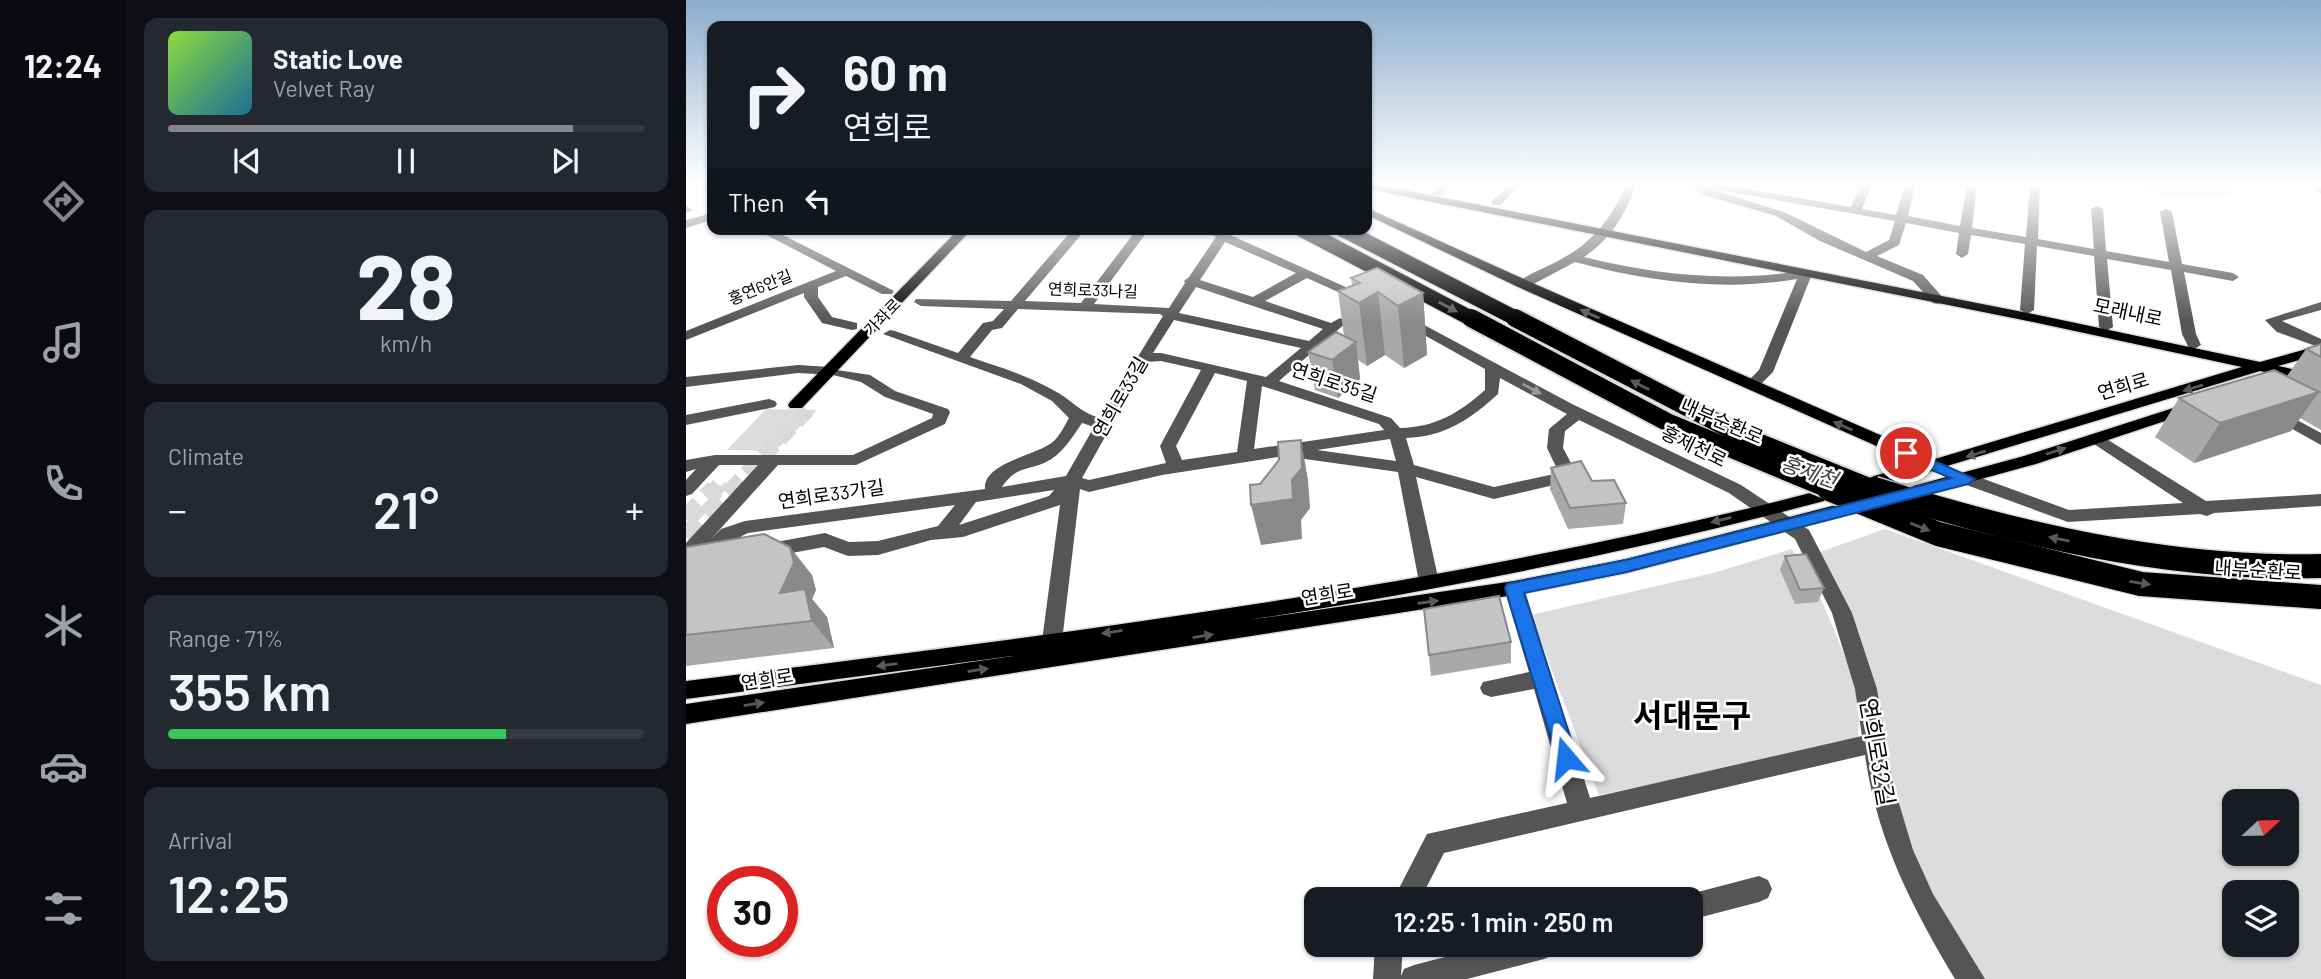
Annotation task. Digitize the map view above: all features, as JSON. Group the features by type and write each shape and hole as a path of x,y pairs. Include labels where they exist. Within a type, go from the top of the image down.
{"highway":[{"name":"내부순환로","path":"1312,235 1667,422 1938,534 2141,584 2321,597"},
{"name":"내부순환로","path":"1354,235 1731,430 1849,481 1983,523 2134,554 2286,567 2321,566"}],"main road":[{"path":"1409,231 1523,284 1968,479"},
{"name":"모래내로","path":"1613,231 1806,274 1938,300 2262,375"},
{"name":"모래내로","path":"1614,231 1927,289 2275,362 2310,370 2321,380"},
{"name":"가좌로","path":"835,372 961,235"},
{"path":"804,405 972,235"},
{"name":"연희로","path":"2262,375 2275,362 2321,346"},
{"name":"연희로","path":"686,714 1514,588 1626,566 1905,474 2262,375 2310,370"},
{"name":"연희로","path":"686,690 1052,642 1429,582 1643,540 1766,509 1814,516 1968,479 2213,401"}],"street":[{"path":"1523,284 1573,258 1609,231"},
{"name":"모래내로","path":"1813,231 1865,257 1917,278 1938,300"},
{"path":"1865,257 1895,242 1897,231"},
{"path":"1962,254 1966,231 2233,277"},
{"path":"2027,310 2032,231"},
{"path":"2099,231 2106,327"},
{"path":"2170,231 2189,334 2194,345"},
{"path":"773,235 887,291"},
{"path":"961,359 988,326 997,326 1012,305 1075,235"},
{"path":"1085,307 1139,235"},
{"name":"연희로33길","path":"750,554 825,540 848,548 878,548 943,532 963,531 1055,500 1072,481 1142,358 1190,281 1214,235"},
{"name":"홍제천로","path":"1220,235 1379,306 1578,413 1735,489 1766,509"},
{"name":"모래내로","path":"1573,258 1667,276 1786,279 1806,274"},
{"name":"홍연6안길","path":"686,335 846,271"},
{"path":"1254,302 1306,273"},
{"path":"1752,385 1766,372 1806,274"},
{"path":"1190,281 1333,328"},
{"name":"가좌로","path":"811,285 811,297 827,320 852,326"},
{"name":"연희로33나길","path":"921,302 1163,310 1170,315"},
{"path":"1245,456 1261,381 1333,328 1379,306"},
{"path":"2321,306 2272,320 2288,332 2321,346"},
{"path":"1170,315 1311,346"},
{"path":"890,334 1026,381 1057,398 1078,417 1104,425"},
{"name":"연희로35길","path":"1142,358 1161,357 1261,381 1385,421 1396,433"},
{"path":"1176,467 1168,446 1210,368"},
{"path":"1072,481 1089,486 1176,467 1396,433 1412,434 1461,421 1493,391 1492,368"},
{"path":"686,382 798,369 835,372 864,378 890,394 942,412 939,421 856,460 715,460 686,466"},
{"path":"686,420 769,404"},
{"path":"2262,406 2321,440"},
{"path":"1284,451 1406,468 1494,493 1569,476 1555,448 1557,429 1578,413"},
{"path":"994,494 993,484 1011,466 1038,458 1060,444 1078,417"},
{"path":"1396,433 1406,468 1429,582"},
{"path":"2097,438 2207,510"},
{"path":"686,489 715,460"},
{"path":"687,566 773,460"},
{"path":"1968,479 2068,516 2207,510 2321,500"},
{"name":"연희로33길","path":"1052,642 1072,481"},
{"name":"연희로33가길","path":"687,566 728,534 745,527 1072,481"},
{"path":"943,532 971,497"},
{"name":"연희로32길","path":"1788,514 1802,535 1842,613 1866,689 1888,816 1901,852 1924,903 1971,979"},
{"path":"687,566 726,561"},
{"path":"1514,588 1582,811"},
{"path":"1491,688 1542,679"},
{"path":"1413,887 1436,843 1874,743"},
{"path":"1703,904 1759,889"},
{"path":"1387,979 1388,957"},
{"path":"1414,979 1498,957"}],"shaded area":[{"path":"766,409 817,410 775,451 727,450"},
{"path":"1885,529 2321,685 2321,979 1971,979 1924,903 1866,692 1814,554"},
{"path":"1792,549 1810,573 1860,692 1858,740 1599,795 1531,615 1713,573"}],"pier":[{"path":"1291,235 1365,235 1769,439 1878,482 2290,609 2321,614 2321,617 2149,600 2056,580 1779,488 1584,395"}],"building":[{"path":"1377,268 1423,293 1398,306 1378,292 1359,303 1338,291 1360,283 1351,278"},
{"path":"1336,332 1356,342 1332,360 1308,352"},
{"path":"2321,344 2321,357 2306,349"},
{"path":"2274,370 2319,392 2220,423 2179,398"},
{"path":"1301,440 1302,468 1292,480 1293,499 1251,505 1250,485 1260,484 1279,460 1278,442"},
{"path":"1581,461 1592,481 1614,480 1626,503 1570,508 1551,468"},
{"path":"764,534 790,547 794,563 780,593 805,589 812,621 686,635 686,547"},
{"path":"1806,554 1824,588 1800,590 1785,556"},
{"path":"1499,596 1511,642 1429,655 1424,609"}],"tunnel":[{"path":"730,491 811,406"},
{"path":"714,491 719,485"},
{"path":"686,519 715,489"},
{"path":"686,537 732,489"}],"district":[{"name":"서대문구","path":"1692,716"}],"route":[{"path":"1566,758 1514,588 1626,566 1736,539 1814,516 1968,479 1906,453"}],"water label":[{"name":"홍제천","path":"1809,472"}]}
